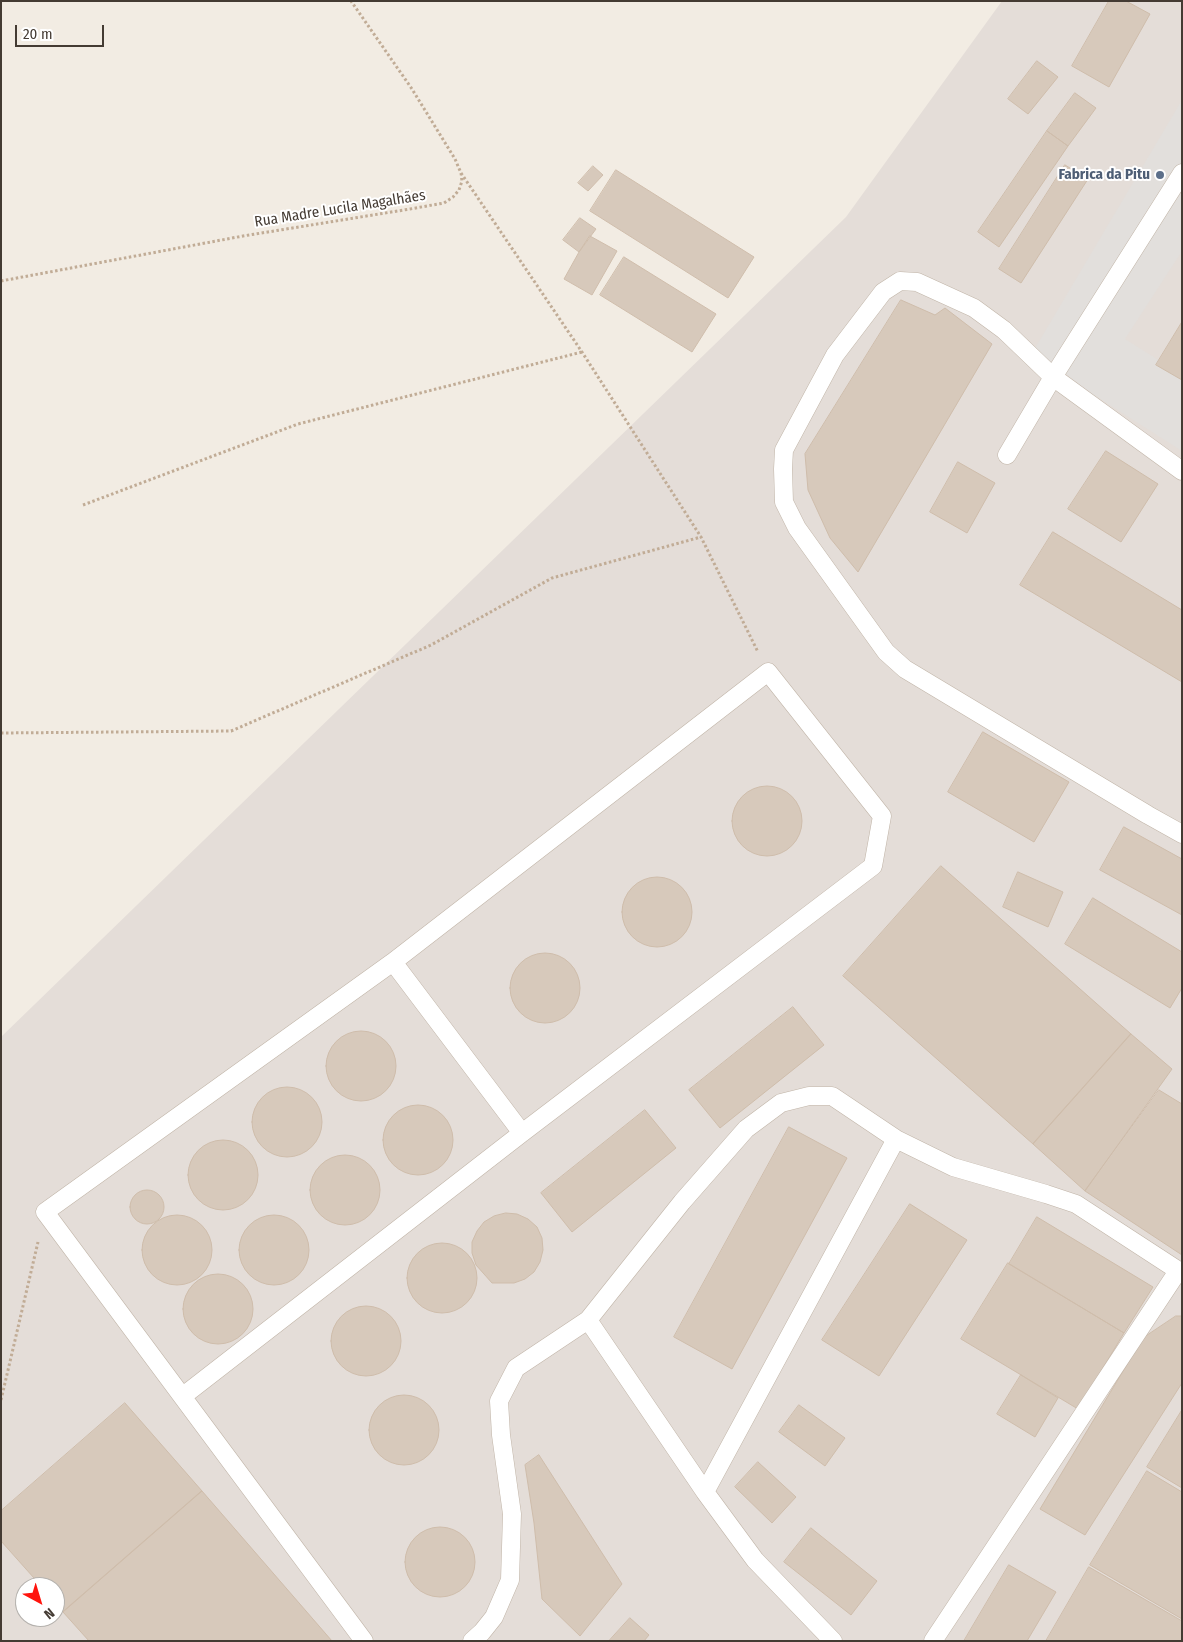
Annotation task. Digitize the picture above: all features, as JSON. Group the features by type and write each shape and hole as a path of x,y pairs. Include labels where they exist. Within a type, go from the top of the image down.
{"lane":[{"path":"1006,455 1053,376 1182,173"},
{"path":"1182,471 1053,376 1004,330 974,308 917,282 900,282 883,292 835,355 784,450 783,469 784,502 797,528 886,652 905,669 1182,834"},
{"path":"183,1396 522,1133 873,866 882,816 768,672 393,962 45,1212 364,1641"},
{"path":"393,962 522,1133"},
{"path":"472,1641 494,1618 510,1580 512,1514 501,1435 499,1401 516,1368 588,1320 682,1202 746,1129 781,1103 809,1096 832,1096 896,1139 953,1167 1076,1204 1180,1272 933,1641"},
{"path":"705,1492 896,1139"},
{"path":"588,1320 705,1492 755,1560 833,1641"}],"path":[{"path":"351,1 412,89 455,159 461,173 582,352 701,537 768,672"},
{"name":"Rua Madre Lucila Magalhães","path":"1,280 243,236 444,203 459,190 462,181 461,173"},
{"path":"84,505 298,424 582,352"},
{"path":"1,733 231,732 431,645 552,578 701,537"},
{"path":"1,1400 45,1212"}],"shaded area":[{"path":"1002,1 1182,1 1182,1641 1,1641 1,1037 846,217"},
{"name":"Fabrica da Pitu","path":"1182,100 1182,251 1125,339 1182,375 1182,451 1091,393 1034,350"}],"building":[{"path":"1109,1 1126,1 1150,14 1109,87 1072,66"},
{"path":"1037,61 1058,77 1028,114 1008,99"},
{"path":"1075,93 1096,108 1068,146 1047,131"},
{"path":"1047,131 1068,146 999,247 978,232"},
{"path":"1065,165 1088,179 1021,283 999,269"},
{"path":"593,166 603,175 588,191 578,183"},
{"path":"616,170 754,257 728,298 590,211"},
{"path":"580,218 596,229 579,252 563,240"},
{"path":"590,236 617,251 592,295 564,279"},
{"path":"624,257 716,314 692,352 600,295"},
{"path":"901,300 935,315 945,308 992,344 858,572 830,538 808,490 805,454"},
{"path":"1182,322 1182,380 1156,365"},
{"path":"1106,451 1158,484 1121,542 1068,509"},
{"path":"958,462 995,483 967,533 930,512"},
{"path":"1053,532 1182,610 1182,682 1020,585"},
{"path":"983,732 1069,782 1034,842 948,792"},
{"path":"767,786 786,792 796,802 802,821 796,840 786,850 767,856 748,850 738,840 732,821 738,802 748,792"},
{"path":"1124,827 1182,859 1182,915 1100,870"},
{"path":"941,866 1131,1034 1033,1144 843,976"},
{"path":"1018,872 1063,892 1048,927 1003,907"},
{"path":"657,877 676,883 686,893 692,912 686,931 676,941 657,947 638,941 628,931 622,912 628,893 638,883"},
{"path":"1093,898 1182,952 1182,988 1170,1008 1065,944"},
{"path":"545,953 564,959 574,969 580,988 574,1007 564,1017 545,1023 526,1017 516,1007 510,988 516,969 526,959"},
{"path":"793,1007 824,1045 720,1128 689,1090"},
{"path":"361,1031 380,1037 390,1047 396,1066 390,1085 380,1095 361,1101 342,1095 332,1085 326,1066 332,1047 342,1037"},
{"path":"1131,1034 1172,1069 1085,1191 1033,1144"},
{"path":"287,1087 306,1093 316,1103 322,1122 316,1141 306,1151 287,1157 268,1151 258,1141 252,1122 258,1103 268,1093"},
{"path":"1159,1090 1182,1104 1182,1255 1085,1191"},
{"path":"418,1105 437,1111 447,1121 453,1140 447,1159 437,1169 418,1175 399,1169 389,1159 383,1140 389,1121 399,1111"},
{"path":"645,1110 676,1148 572,1232 541,1193"},
{"path":"789,1127 847,1158 732,1369 674,1337"},
{"path":"223,1140 242,1146 252,1156 258,1175 252,1194 242,1204 223,1210 204,1204 194,1194 188,1175 194,1156 204,1146"},
{"path":"338,1155 352,1155 365,1161 374,1170 380,1183 378,1203 370,1215 352,1225 338,1225 325,1219 316,1210 310,1197 310,1183 316,1170 325,1161"},
{"path":"147,1190 159,1195 164,1207 159,1219 147,1224 135,1219 130,1207 135,1195"},
{"path":"910,1204 967,1240 879,1376 822,1340"},
{"path":"506,1213 517,1214 528,1219 537,1227 542,1238 543,1250 540,1262 534,1272 525,1279 514,1283 492,1283 476,1265 472,1253 472,1242 484,1222 494,1216"},
{"path":"177,1215 196,1221 206,1231 212,1250 206,1269 196,1279 177,1285 158,1279 148,1269 142,1250 148,1231 158,1221"},
{"path":"274,1215 293,1221 303,1231 309,1250 303,1269 293,1279 274,1285 255,1279 245,1269 239,1250 245,1231 255,1221"},
{"path":"1037,1217 1153,1287 1124,1333 1009,1264"},
{"path":"442,1243 461,1249 471,1259 477,1278 471,1297 461,1307 442,1313 423,1307 413,1297 407,1278 413,1259 423,1249"},
{"path":"1008,1263 1124,1333 1078,1409 961,1339"},
{"path":"218,1274 237,1280 247,1290 253,1309 247,1328 237,1338 218,1344 199,1338 189,1328 183,1309 189,1290 199,1280"},
{"path":"366,1306 385,1312 395,1322 401,1341 395,1360 385,1370 366,1376 347,1370 337,1360 331,1341 337,1322 347,1312"},
{"path":"1176,1316 1182,1316 1182,1383 1085,1535 1040,1509 1143,1338"},
{"path":"1021,1375 1058,1398 1035,1437 997,1414"},
{"path":"404,1395 423,1401 433,1411 439,1430 433,1449 423,1459 404,1465 385,1459 375,1449 369,1430 375,1411 385,1401"},
{"path":"125,1403 202,1491 65,1610 65,1577 33,1577 1,1541 1,1511"},
{"path":"799,1405 845,1438 825,1466 779,1432"},
{"path":"1182,1410 1182,1488 1147,1467"},
{"path":"539,1455 622,1584 580,1636 542,1599 534,1523 525,1465"},
{"path":"758,1462 796,1497 772,1523 735,1487"},
{"path":"1147,1471 1182,1492 1182,1619 1090,1565"},
{"path":"202,1491 332,1641 89,1641 65,1614 65,1610"},
{"path":"440,1527 459,1533 469,1543 475,1562 469,1581 459,1591 440,1597 421,1591 411,1581 405,1562 411,1543 421,1533"},
{"path":"811,1528 877,1581 851,1615 784,1562"},
{"path":"1009,1565 1056,1592 1027,1641 964,1641"},
{"path":"1089,1567 1182,1621 1182,1641 1046,1641"},
{"path":"630,1618 649,1635 644,1641 609,1641"}],"place":[{"name":"Fabrica da Pitu","path":"1160,175"}]}
